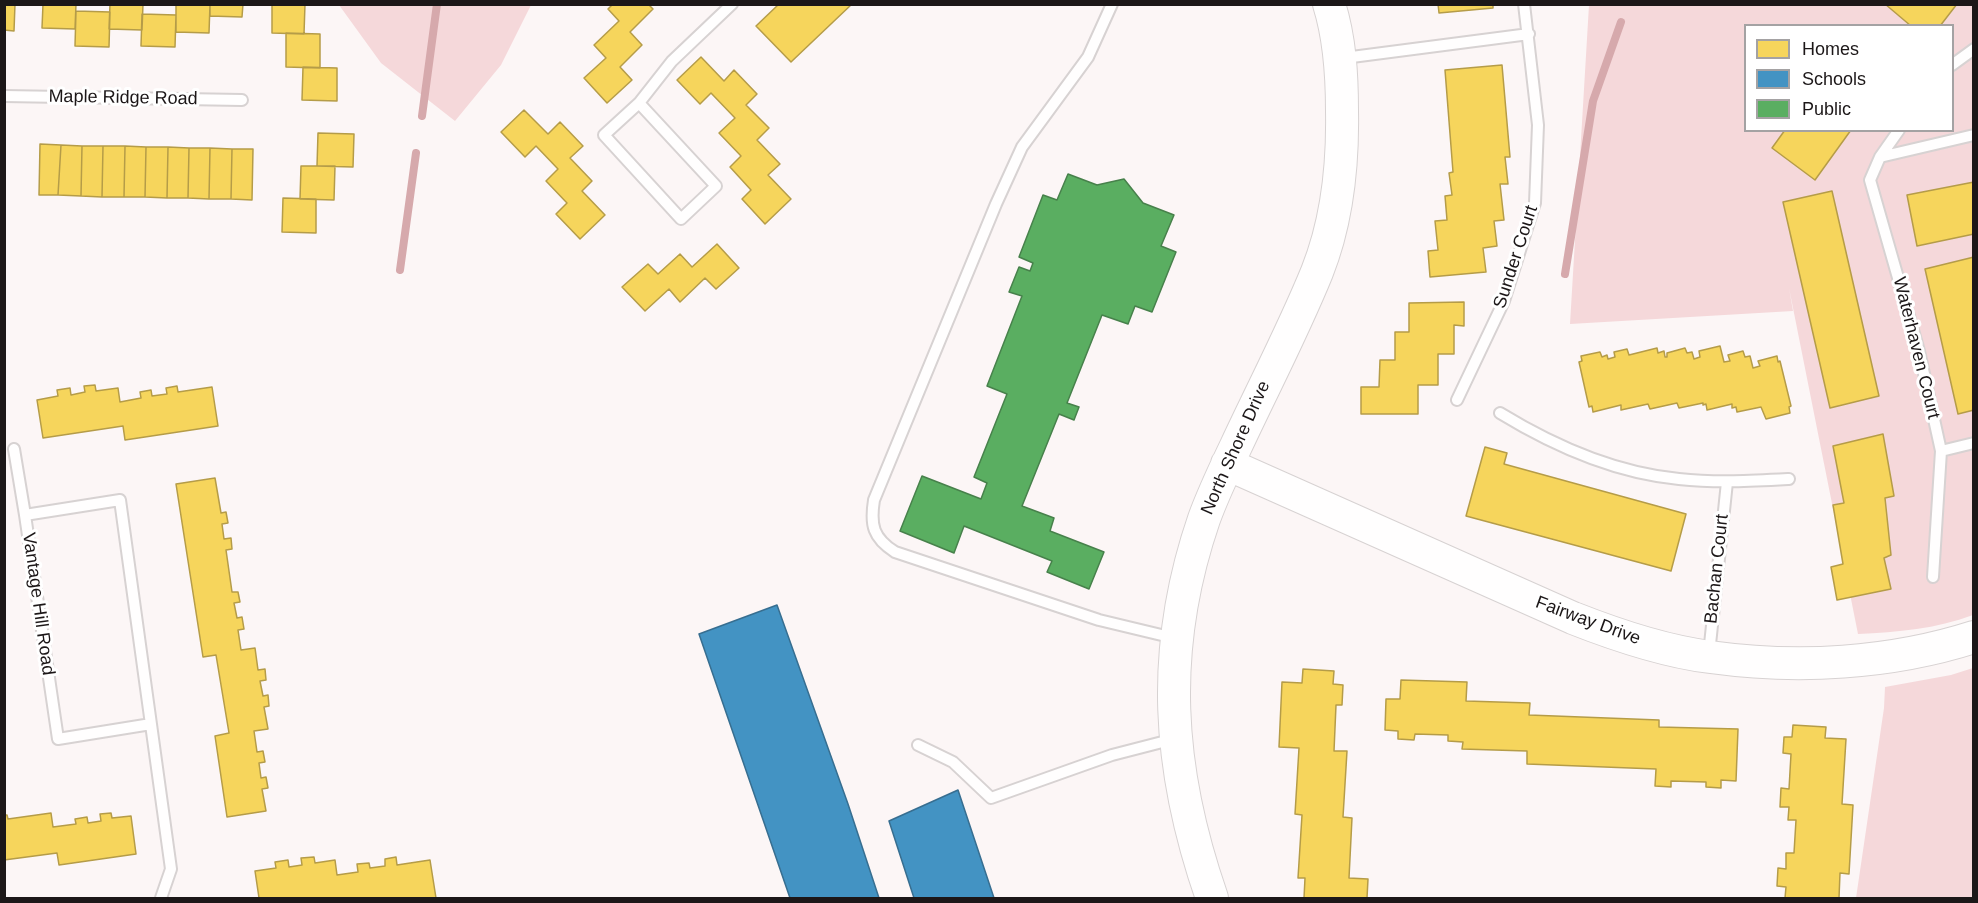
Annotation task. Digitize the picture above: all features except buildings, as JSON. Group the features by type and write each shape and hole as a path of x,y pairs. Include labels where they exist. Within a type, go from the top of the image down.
{"street":[{"name":"North Shore Drive","path":"1212,898 1188,821 1174,739 1173,683 1176,638 1188,570 1205,517 1227,464 1317,270 1332,219 1340,171 1342,124 1340,59 1329,4"},
{"name":"Fairway Drive","path":"1227,464 1573,618 1638,640 1708,657 1756,662 1820,663 1885,657 1951,645 1974,637"}],"lane":[{"path":"639,102 716,186 681,219 604,135 639,102 672,61 732,4"},
{"path":"1112,4 1088,57 1022,147 996,204 877,491 871,517 879,539 895,552 1099,620 1176,638"},
{"name":"Sunder Court","path":"1457,400 1504,301 1535,203 1538,125 1524,4"},
{"path":"1340,59 1529,34"},
{"path":"1954,64 1974,49"},
{"name":"Maple Ridge Road","path":"4,96 242,100"},
{"name":"Waterhaven Court","path":"1898,132 1880,157 1870,180 1919,351 1941,451 1933,577"},
{"path":"1880,157 1974,135"},
{"path":"1500,413 1576,453 1641,473 1679,479 1727,482 1789,479"},
{"path":"1941,451 1974,443"},
{"path":"14,449 25,515"},
{"name":"Bachan Court","path":"1708,657 1727,482"},
{"name":"Vantage Hill Road","path":"151,724 57,739 25,515 120,500 151,724 171,869 161,898"},
{"path":"918,745 953,762 991,798 1112,755 1174,739"}],"shaded area":[{"path":"339,5 531,5 501,65 455,121 381,63"},
{"path":"1589,5 1973,5 1973,615 1945,624 1917,629 1858,634 1789,288 1793,311 1570,324"},
{"path":"1973,668 1973,898 1856,898 1884,708 1885,687 1951,675"}],"waterway":[{"path":"422,116 437,4"},
{"path":"1565,274 1593,101 1621,22"},
{"path":"400,270 416,153"}]}
